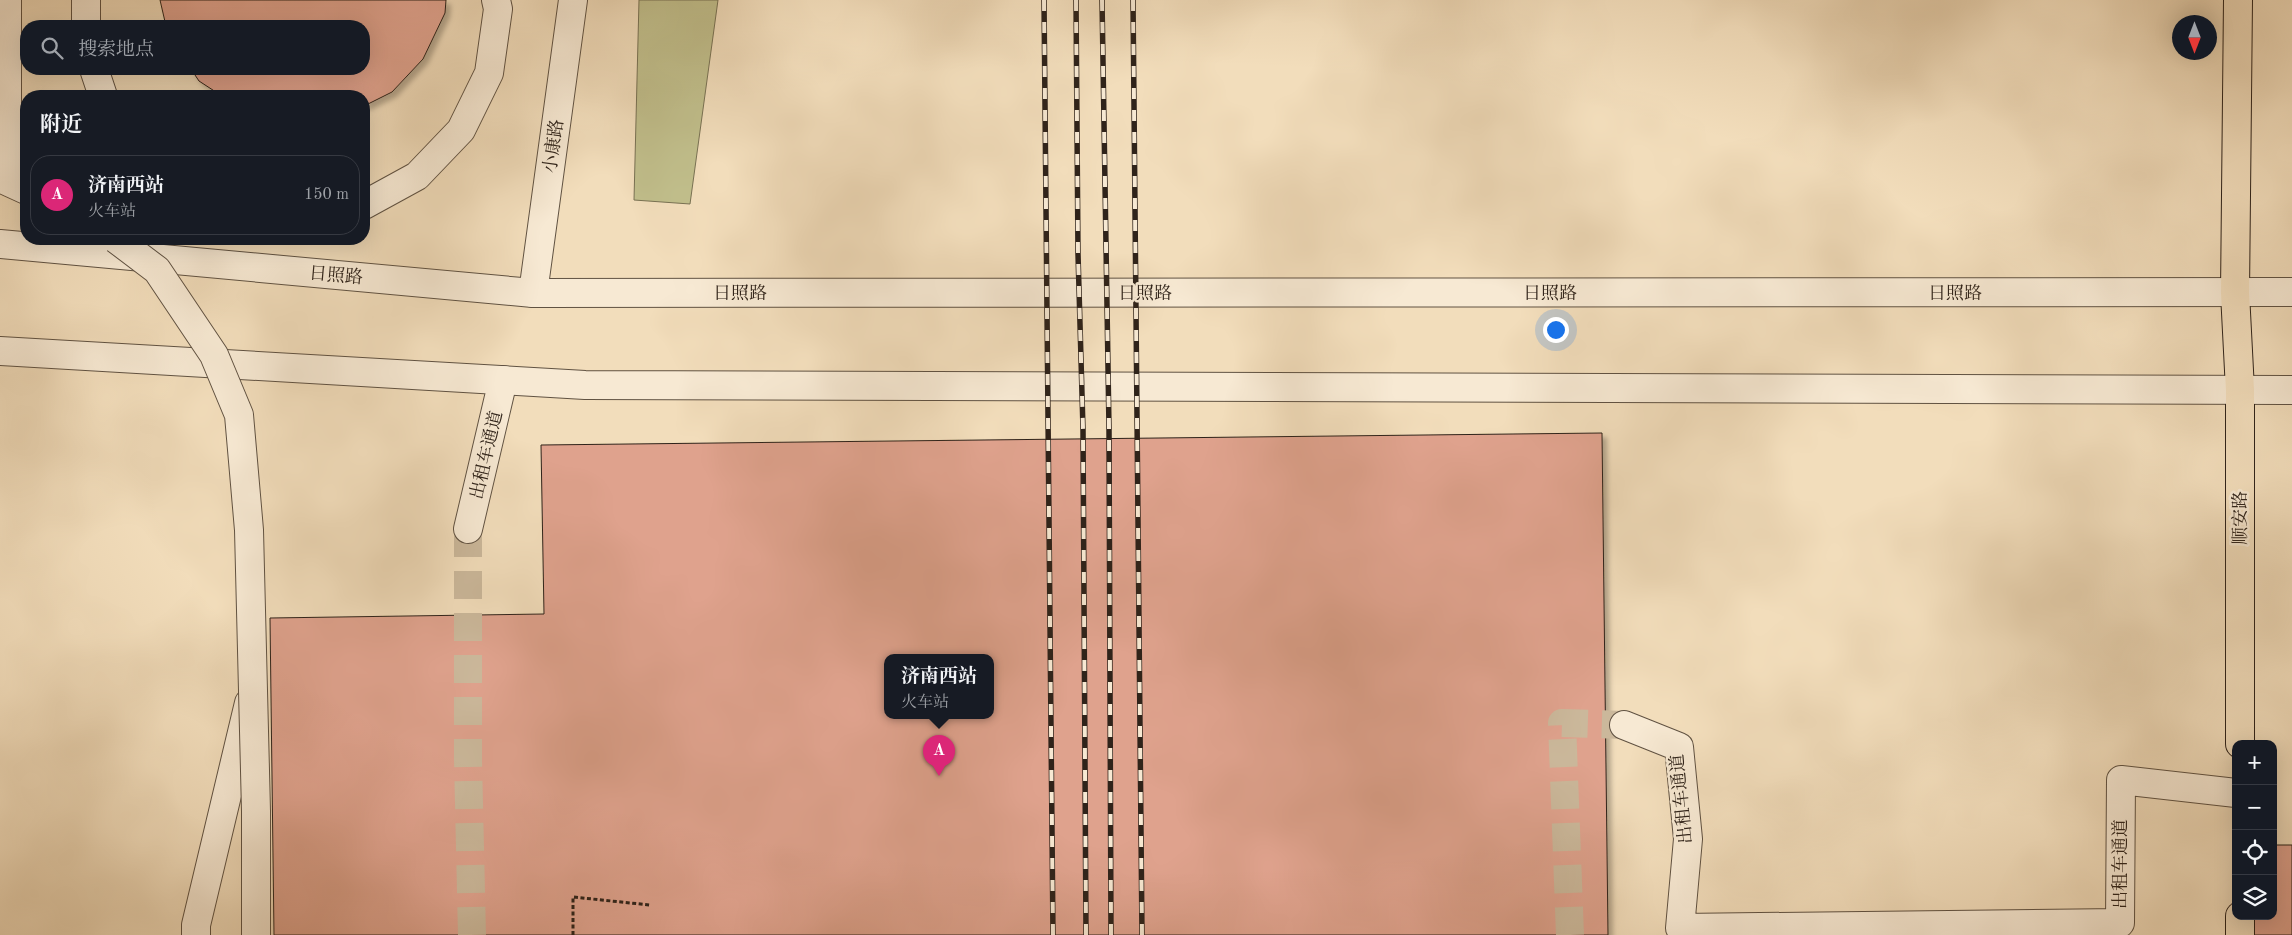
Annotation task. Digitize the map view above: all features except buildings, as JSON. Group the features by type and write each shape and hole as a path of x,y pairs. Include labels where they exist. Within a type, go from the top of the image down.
{"main road":[{"name":"顺安路","path":"2238,0 2234,293 2240,390 2240,740"},
{"path":"2240,920 2240,935"}],"street":[{"path":"7,0 8,173 20,184"},
{"path":"86,0 86,20"},
{"path":"370,202 417,176 461,130 489,73 498,9 496,0"},
{"name":"小康路","path":"533,293 573,0"},
{"path":"96,75 100,90"},
{"name":"日照路","path":"0,244 533,293 2292,292"},
{"path":"124,245 157,270 214,355 239,415 249,530 256,812 256,935"},
{"path":"0,351 595,386 2292,390"},
{"name":"出租车通道","path":"468,529 503,380"},
{"path":"196,935 196,925 253,687"},
{"name":"出租车通道","path":"1624,725 1678,747 1688,839 1680,928 2120,923 2121,780 2232,793"}],"path":[{"path":"573,935 573,897 650,905"}],"shaded area":[{"path":"639,0 718,0 690,204 634,200"}],"tunnel":[{"path":"468,529 468,760 472,935"},
{"path":"1570,935 1562,723 1624,725"}],"railway":[{"path":"1044,0 1053,935"},
{"path":"1076,0 1078,254 1083,429 1086,935"},
{"path":"1102,0 1109,428 1111,935"},
{"path":"1133,0 1142,935"}],"place":[{"name":"济南西站","path":"939,776"}]}
